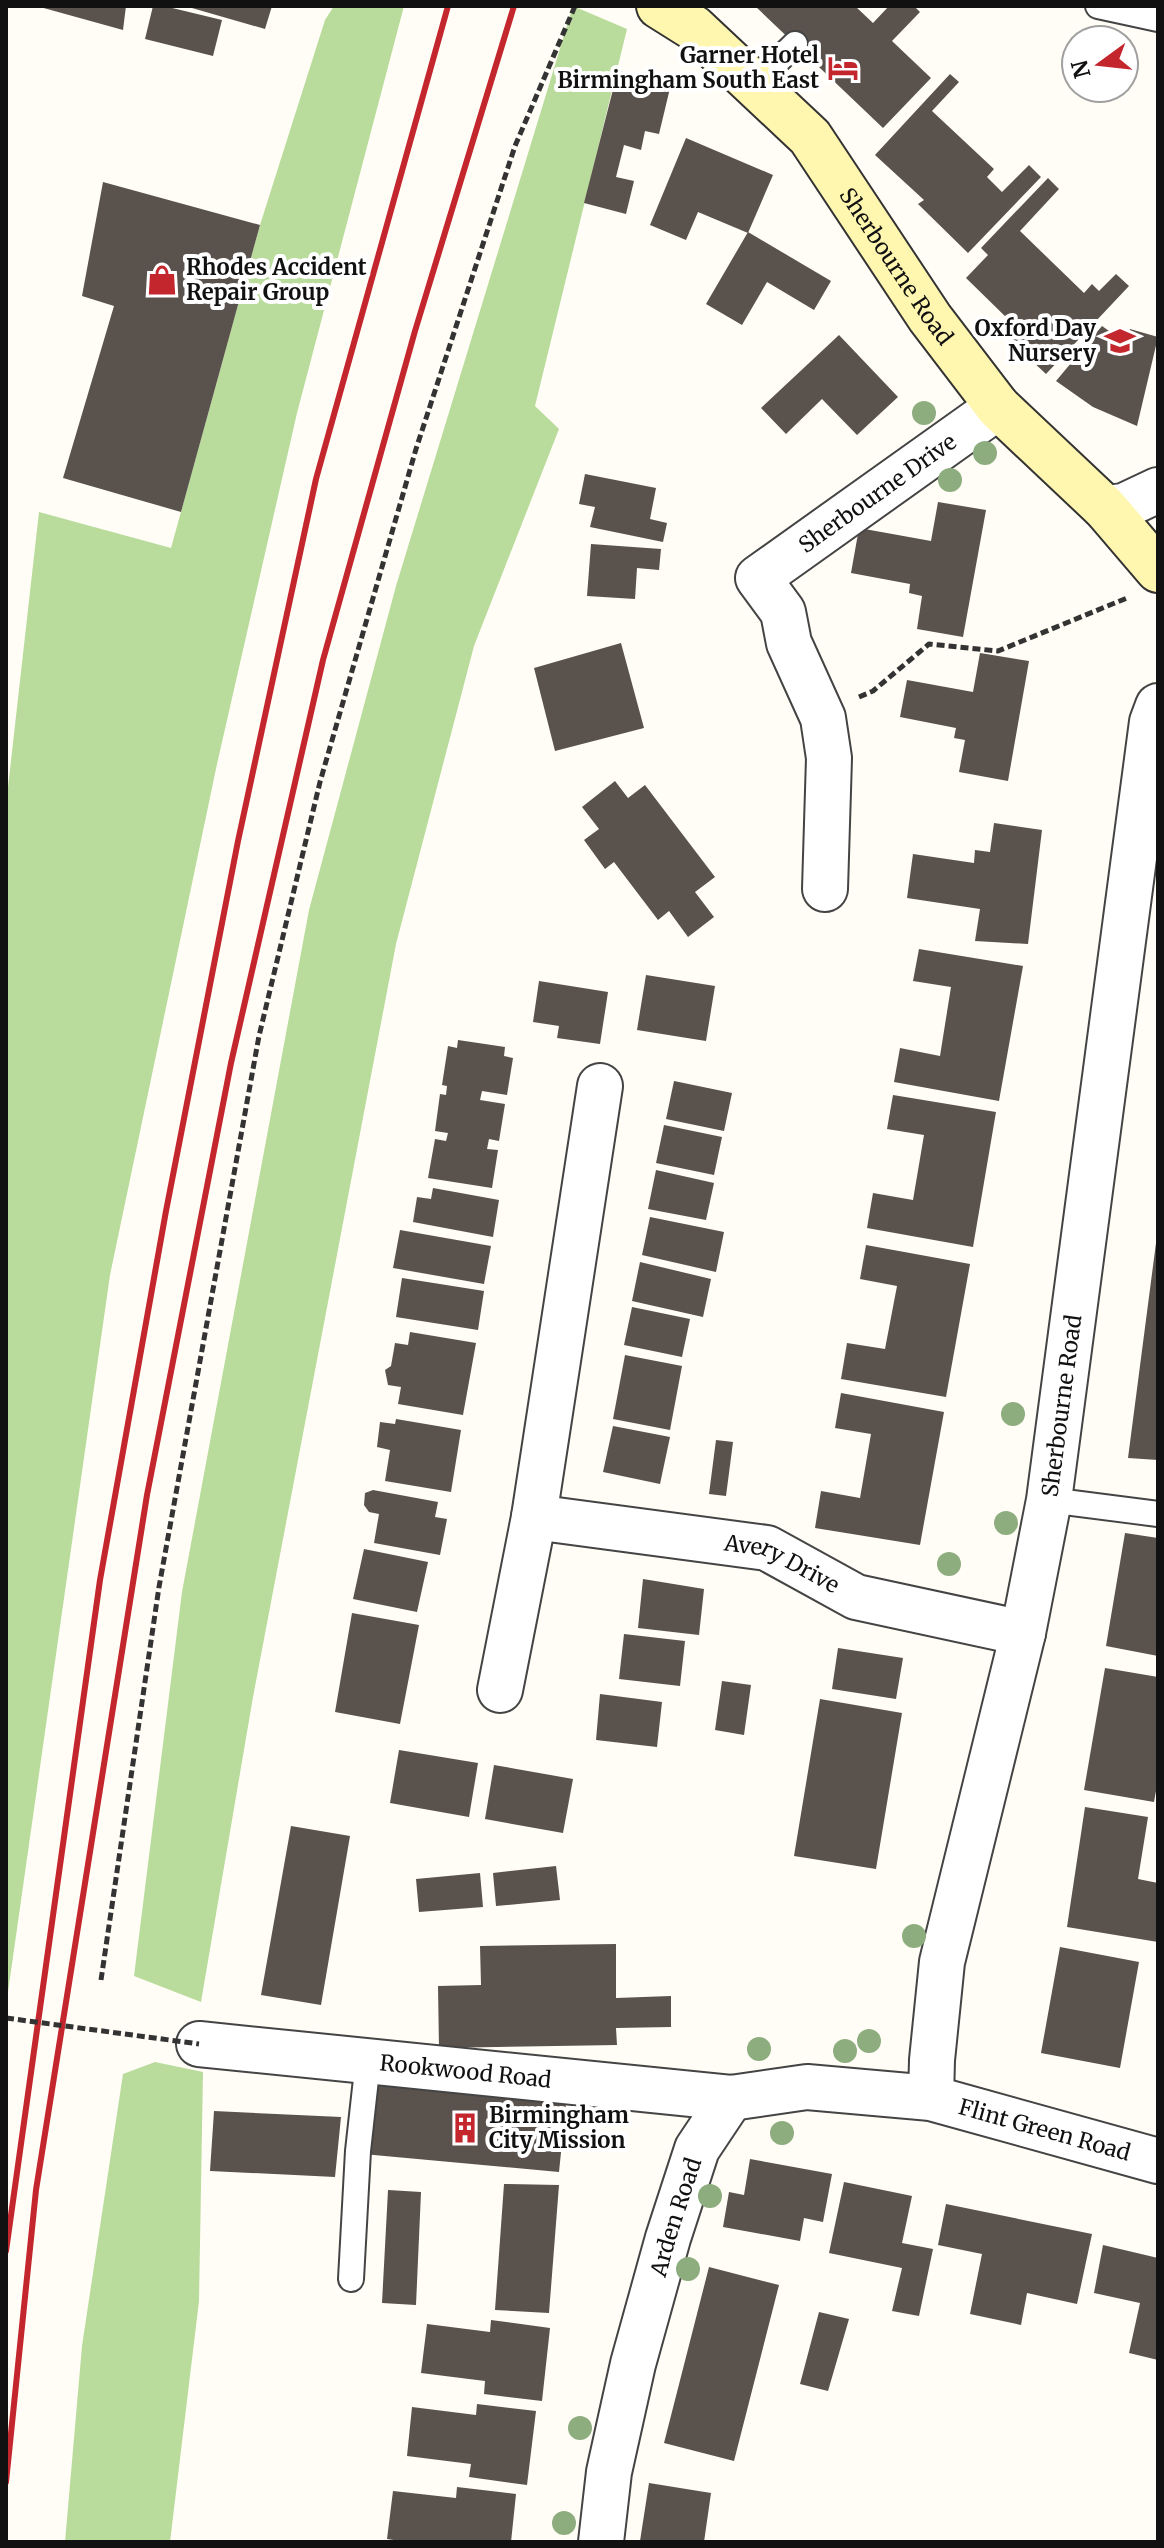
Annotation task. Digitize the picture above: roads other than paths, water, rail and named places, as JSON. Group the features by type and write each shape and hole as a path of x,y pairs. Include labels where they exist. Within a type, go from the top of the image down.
{"main road":[{"name":"Sherbourne Road","path":"659,6 694,28 810,137 930,318 998,407 1105,508 1146,561"}],"street":[{"name":"Sherbourne Drive","path":"825,889 829,758 823,718 789,643 783,612 758,578 998,407"},
{"path":"1105,508 1124,506 1158,490"},
{"name":"Sherbourne Road","path":"931,2098 942,1962 1023,1633 1049,1500 1150,738 1158,706"},
{"path":"500,1690 534,1517 600,1086"},
{"name":"Avery Drive","path":"534,1517 767,1548 856,1597 1023,1633"},
{"name":"Rookwood Road","path":"199,2044 731,2098"},
{"path":"731,2098 807,2087 931,2098"},
{"name":"Arden Road","path":"601,2542 609,2472 633,2364 668,2238 697,2149 731,2098"},
{"name":"Flint Green Road","path":"931,2098 1158,2161"}],"lane":[{"path":"1098,6 1158,19"},
{"path":"755,83 795,44"},
{"path":"1049,1500 1158,1514"},
{"path":"351,2279 358,2151 368,2061"}],"railway":[{"path":"6,2251 100,1580 166,1211 238,841 316,479 448,6"},
{"path":"6,2482 36,2190 147,1495 231,1063 323,660 415,331 514,6"}],"place":[{"name":"Garner Hotel Birmingham South East","path":"843,68"},
{"name":"Rhodes Accident Repair Group","path":"162,280"},
{"name":"Oxford Day Nursery","path":"1120,341"},
{"name":"Birmingham City Mission","path":"465,2128"}]}
